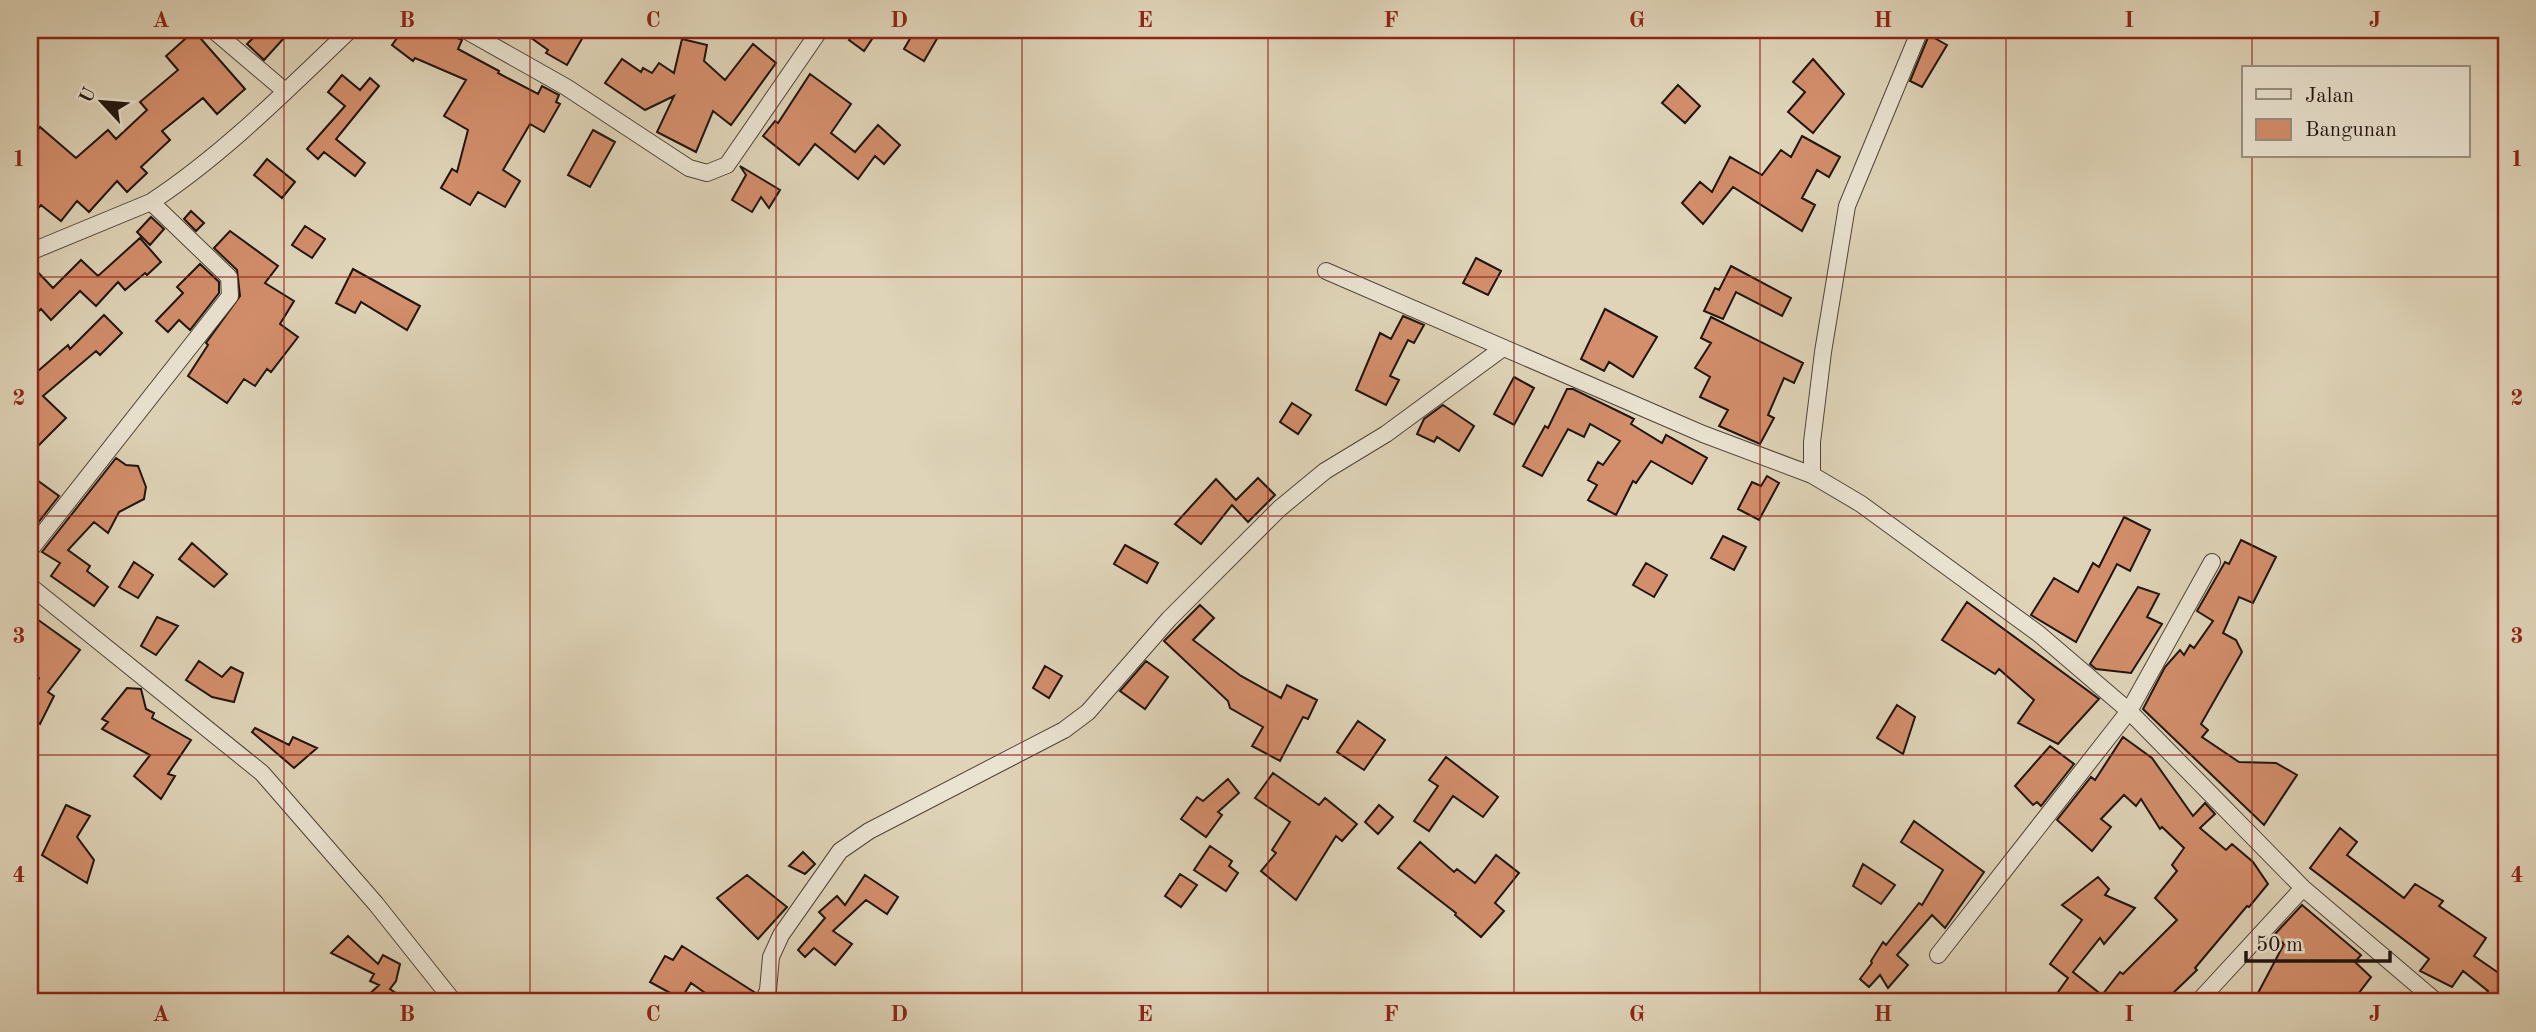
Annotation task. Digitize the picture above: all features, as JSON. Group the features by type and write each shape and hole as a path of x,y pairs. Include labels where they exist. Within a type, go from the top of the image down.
{"street":[{"path":"213,30 285,91"},
{"path":"30,252 151,202 228,144 350,30"},
{"path":"466,30 566,87 690,168 708,173 727,165 820,30"},
{"path":"1812,475 1812,442 1823,352 1847,206 1920,30"},
{"path":"30,550 230,296 229,277 151,202"},
{"path":"1326,271 1703,434 1812,475 1861,504 2039,634 2129,711 2303,888 2437,1002"},
{"path":"763,1002 768,990 771,957 781,935 840,852 869,831 1064,730 1088,712 1169,619 1279,509 1325,471 1387,434 1503,348"},
{"path":"1938,955 2129,711 2212,562"},
{"path":"30,586 262,773 376,904 454,1002"},
{"path":"2199,1002 2303,888"}],"building":[{"path":"261,30 276,30 284,38 264,60 247,44"},
{"path":"403,30 439,30 462,40 458,49 499,71 498,73 538,94 542,86 559,95 556,102 560,104 544,132 530,124 503,170 520,181 505,207 478,192 470,205 441,188 452,169 457,172 468,130 444,116 466,80 415,58 413,61 392,45"},
{"path":"520,30 587,30 567,65 546,53 548,50"},
{"path":"856,30 872,39 864,51 849,40"},
{"path":"915,30 942,30 924,61 904,49"},
{"path":"194,31 245,89 217,114 203,98 162,131 170,140 141,167 147,173 127,192 117,181 89,212 77,201 61,221 41,205 30,217 30,139 40,127 76,158 108,130 116,139 147,110 140,102 178,70 166,56"},
{"path":"1929,35 1947,45 1922,87 1910,81"},
{"path":"682,39 707,45 704,61 725,80 753,44 776,63 731,125 713,111 696,152 657,132 674,96 645,110 605,83 622,59 641,72 643,68 652,73 659,63 674,73"},
{"path":"1813,59 1844,94 1813,133 1788,112 1805,92 1793,82"},
{"path":"810,74 851,104 831,133 855,152 878,125 900,145 884,164 875,156 858,179 815,144 799,165 763,136 775,121 778,123"},
{"path":"342,75 360,90 370,78 379,86 336,139 365,163 355,176 324,152 318,159 307,149 345,106 328,92"},
{"path":"1678,85 1700,106 1685,123 1662,103"},
{"path":"593,130 615,142 590,187 568,175"},
{"path":"1802,136 1840,157 1829,177 1817,170 1802,198 1815,205 1802,231 1733,187 1703,224 1682,203 1700,182 1712,192 1730,157 1762,175 1781,150 1791,157"},
{"path":"267,159 295,182 282,198 254,175"},
{"path":"740,166 780,190 769,208 761,197 752,212 732,200 746,175"},
{"path":"191,211 204,223 196,231 184,219"},
{"path":"151,217 164,229 150,245 137,232"},
{"path":"305,226 325,239 312,258 292,245"},
{"path":"230,231 278,266 265,283 294,301 280,324 298,337 271,372 267,369 255,386 244,379 227,403 188,376 208,345 206,343 240,296 237,270 214,248"},
{"path":"140,238 161,262 147,275 145,273 125,290 118,282 96,306 80,291 51,320 41,309 30,319 30,264 53,288 81,260 98,276"},
{"path":"1476,258 1501,271 1488,295 1463,283"},
{"path":"200,264 219,282 219,293 190,330 179,320 168,332 156,321 183,293 177,287"},
{"path":"1731,266 1791,298 1782,316 1736,292 1723,319 1704,311 1715,288 1719,290"},
{"path":"353,269 420,306 407,330 361,302 355,313 336,303"},
{"path":"1605,309 1657,337 1633,377 1609,362 1604,371 1581,359"},
{"path":"104,315 122,333 100,355 96,351 43,396 66,418 30,454 30,378 68,345 70,349"},
{"path":"1403,316 1424,325 1414,343 1408,340 1390,376 1399,380 1386,405 1356,390 1380,333 1391,339"},
{"path":"1711,317 1803,363 1794,383 1784,378 1768,415 1774,418 1760,444 1719,426 1728,410 1700,397 1710,377 1695,368 1711,343 1701,338"},
{"path":"1514,377 1534,388 1514,425 1494,414"},
{"path":"1567,389 1573,389 1634,419 1631,424 1662,443 1666,435 1707,458 1692,484 1651,461 1636,483 1633,481 1616,515 1588,500 1597,485 1588,480 1598,462 1603,465 1620,441 1590,424 1584,437 1568,429 1542,476 1523,466 1545,426 1548,428"},
{"path":"1292,403 1311,415 1298,434 1280,422"},
{"path":"1443,405 1474,426 1459,451 1437,437 1434,442 1417,434 1424,419"},
{"path":"116,458 126,465 138,466 146,487 144,499 119,512 108,533 94,522 68,550 90,566 87,571 108,587 94,606 51,576 60,563 42,552"},
{"path":"30,475 59,496 30,533"},
{"path":"1767,476 1779,483 1759,520 1738,509 1752,482 1761,486"},
{"path":"1258,478 1275,495 1248,522 1232,505 1201,544 1175,524 1216,479 1236,500"},
{"path":"2124,517 2150,530 2130,571 2117,564 2076,642 2031,615 2054,578 2078,592 2093,563 2099,567"},
{"path":"1723,536 1746,547 1734,570 1711,558"},
{"path":"2241,540 2276,557 2253,603 2239,597 2223,633 2236,640 2242,652 2201,724 2208,730 2202,737 2239,762 2276,763 2297,775 2264,825 2143,709 2165,667 2180,650 2184,655 2190,645 2194,648 2213,621 2197,611 2225,562 2229,564"},
{"path":"192,543 227,574 214,587 179,559"},
{"path":"1125,545 1158,563 1147,583 1114,564"},
{"path":"134,562 153,575 138,598 119,587"},
{"path":"1646,563 1667,575 1654,597 1633,585"},
{"path":"2138,587 2159,594 2147,617 2162,624 2131,673 2096,669 2090,664"},
{"path":"1967,602 2099,699 2058,744 2018,723 2034,700 1999,669 1995,674 1942,640"},
{"path":"1200,605 1214,618 1193,640 1241,676 1281,698 1287,685 1317,700 1308,719 1303,717 1280,761 1252,746 1263,727 1230,708 1228,701 1164,641"},
{"path":"30,614 80,650 48,692 54,696 40,724 30,716 30,700 39,678 30,671"},
{"path":"157,617 178,626 156,655 141,646"},
{"path":"199,661 222,677 231,667 243,673 234,702 212,697 186,680"},
{"path":"1146,661 1168,677 1145,709 1120,691"},
{"path":"1045,666 1062,676 1049,698 1033,688"},
{"path":"127,688 141,689 146,709 154,713 152,718 191,740 168,774 175,776 161,799 134,776 150,755 102,729 108,722 102,719"},
{"path":"1897,705 1915,717 1903,754 1877,738"},
{"path":"1358,721 1385,740 1364,770 1337,752"},
{"path":"255,728 289,745 293,737 317,748 294,768 252,732"},
{"path":"2123,737 2152,758 2193,816 2205,803 2215,814 2200,828 2226,850 2232,844 2253,862 2268,884 2195,968 2197,970 2170,996 2168,994 2159,1002 2051,1002 2068,978 2050,964 2082,920 2062,905 2098,877 2109,889 2105,895 2135,908 2104,944 2100,938 2073,972 2102,995 2120,972 2123,974 2177,920 2155,898 2177,871 2172,865 2184,848 2162,827 2160,829 2141,799 2136,806 2124,795 2101,819 2111,827 2092,851 2057,820 2091,777 2095,780"},
{"path":"2050,746 2074,764 2041,806 2037,802 2033,805 2015,786"},
{"path":"1446,757 1498,797 1483,817 1453,796 1429,831 1414,821 1438,786 1429,780"},
{"path":"1273,773 1319,805 1325,798 1357,824 1342,841 1336,836 1296,900 1261,871 1276,853 1272,850 1290,822 1255,798"},
{"path":"1228,779 1239,793 1218,812 1222,815 1206,837 1181,819 1197,797 1203,801"},
{"path":"66,805 90,816 77,837 94,860 87,883 42,855"},
{"path":"1379,805 1393,817 1378,834 1365,822"},
{"path":"1914,821 1984,872 1945,928 1932,915 1897,955 1908,965 1888,988 1880,975 1869,987 1860,979 1883,942 1886,945 1919,903 1922,905 1943,870 1901,842"},
{"path":"2340,828 2357,842 2347,855 2404,898 2415,884 2443,901 2439,906 2486,938 2474,956 2506,978 2506,1002 2480,1002 2488,991 2463,971 2452,987 2420,971 2429,959 2310,868"},
{"path":"1420,842 1454,872 1457,869 1475,883 1496,855 1519,873 1495,903 1504,911 1481,937 1455,915 1456,913 1398,868"},
{"path":"1210,846 1232,861 1229,866 1238,873 1226,891 1194,870"},
{"path":"803,852 815,864 805,874 789,866"},
{"path":"1863,864 1895,885 1881,904 1853,886"},
{"path":"1180,874 1197,885 1181,907 1165,896"},
{"path":"747,875 787,907 758,939 717,898"},
{"path":"865,875 898,897 887,914 866,900 833,931 852,944 835,965 814,948 805,957 798,950 825,918 819,912 837,896 845,905"},
{"path":"2302,905 2361,955 2355,962 2371,977 2352,1002 2339,1002 2327,993 2315,1002 2268,1002 2258,993 2284,944 2274,935"},
{"path":"348,936 378,964 383,955 400,964 396,981 390,989 409,1002 361,1002 379,985 370,981 374,974 331,953"},
{"path":"682,946 754,992 746,1002 718,1002 691,983 681,999 650,982 665,956 673,960"}]}
